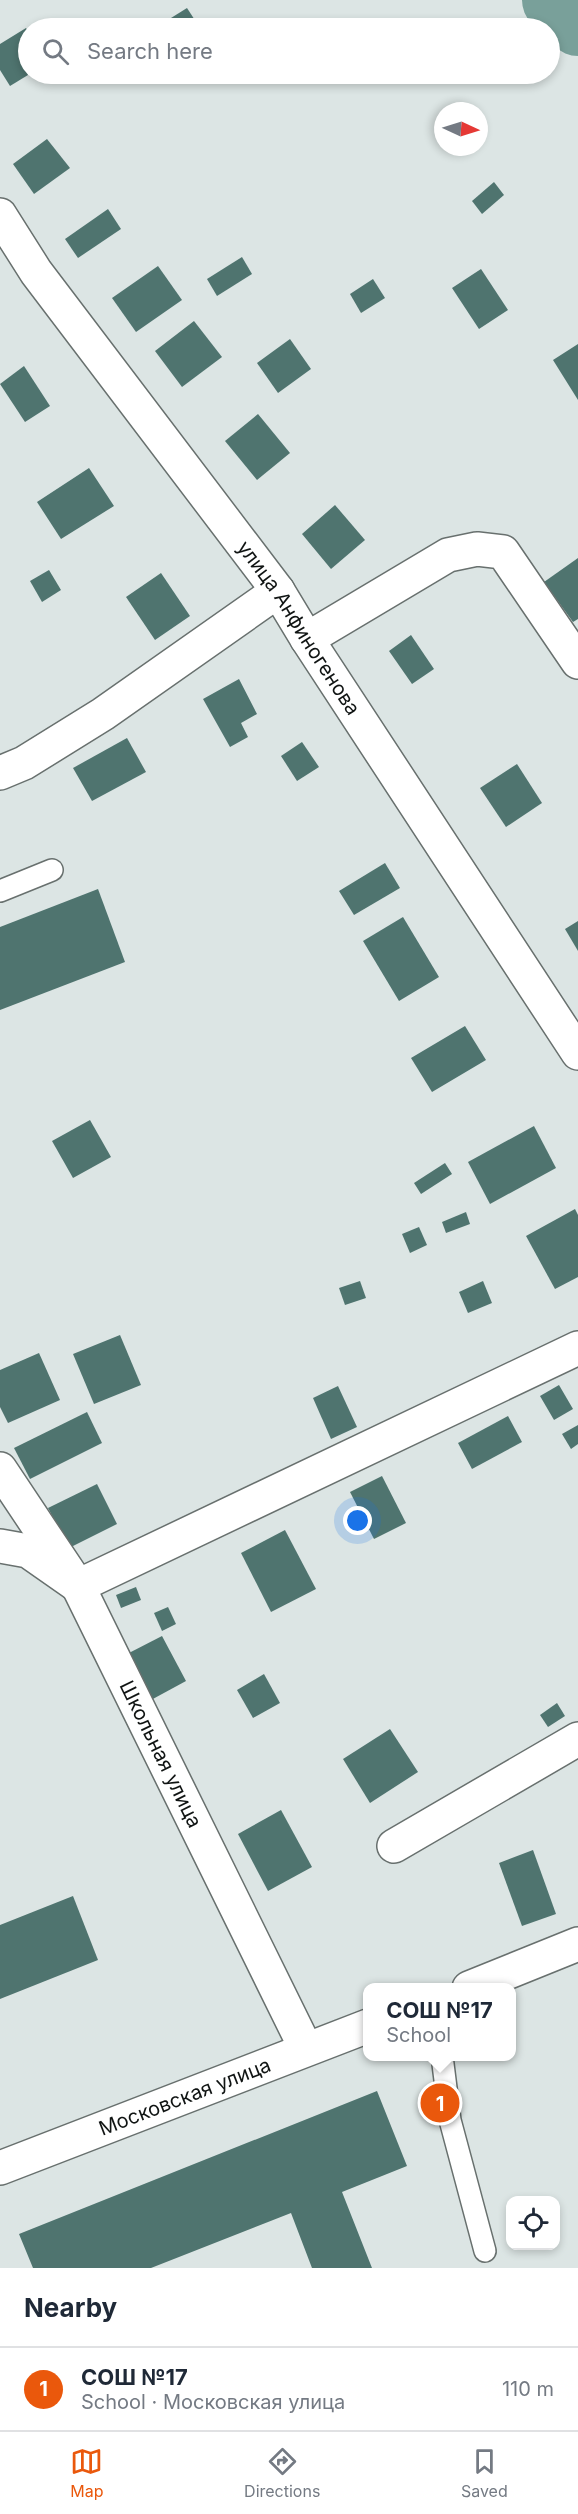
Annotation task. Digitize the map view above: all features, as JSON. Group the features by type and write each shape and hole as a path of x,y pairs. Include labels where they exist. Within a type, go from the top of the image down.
{"street":[{"name":"улица Анфиногенова","path":"0,215 36,272 278,591 307,639 578,1053"},
{"path":"307,639 448,555 477,549 503,552 578,662"},
{"path":"0,773 24,763 103,714 278,591"},
{"path":"0,1546 28,1551 78,1586 578,1348"},
{"name":"Школьная улица","path":"0,1469 78,1586 306,2049"},
{"path":"394,1846 578,1739"},
{"path":"481,1983 578,1944"},
{"name":"Московская улица","path":"0,2168 363,2028"}],"lane":[{"path":"0,891 52,870"},
{"path":"443,2061 450,2120 485,2251"}],"building":[{"path":"187,8 194,18 171,18"},
{"path":"18,33 18,81 10,86 0,70 0,44"},
{"path":"47,139 70,168 34,194 13,164"},
{"path":"494,182 504,195 482,214 472,201"},
{"path":"108,209 121,229 78,258 65,239"},
{"path":"242,257 252,274 217,296 207,279"},
{"path":"158,266 182,300 136,332 112,298"},
{"path":"481,269 508,310 479,329 452,288"},
{"path":"373,279 385,298 361,313 350,294"},
{"path":"194,321 222,357 182,387 155,351"},
{"path":"290,339 311,369 278,393 257,363"},
{"path":"578,344 578,400 553,360"},
{"path":"24,366 50,406 25,422 0,384"},
{"path":"258,414 290,453 257,480 225,441"},
{"path":"89,468 114,506 61,539 37,502"},
{"path":"335,505 365,540 331,569 302,534"},
{"path":"578,558 578,619 573,622 544,582"},
{"path":"49,570 61,590 42,602 30,581"},
{"path":"161,573 190,616 155,640 126,597"},
{"path":"411,635 434,669 412,684 389,651"},
{"path":"239,679 257,714 241,723 248,737 230,747 203,699"},
{"path":"127,738 146,772 92,801 73,768"},
{"path":"302,742 319,767 297,781 281,756"},
{"path":"517,764 542,803 506,827 480,788"},
{"path":"385,863 400,888 354,915 339,891"},
{"path":"98,889 125,962 0,1010 0,927"},
{"path":"403,917 439,977 399,1001 363,941"},
{"path":"578,921 578,951 565,929"},
{"path":"465,1026 486,1060 432,1092 411,1058"},
{"path":"90,1120 111,1157 73,1178 52,1141"},
{"path":"534,1126 556,1168 490,1204 468,1162"},
{"path":"445,1163 452,1174 421,1194 414,1183"},
{"path":"575,1209 578,1215 578,1277 555,1289 526,1236"},
{"path":"466,1212 470,1224 446,1233 442,1222"},
{"path":"419,1227 427,1245 410,1253 402,1234"},
{"path":"360,1281 366,1298 345,1305 339,1288"},
{"path":"483,1281 492,1303 468,1313 459,1292"},
{"path":"120,1335 141,1385 94,1404 73,1354"},
{"path":"39,1353 60,1400 8,1423 0,1407 0,1370"},
{"path":"559,1385 573,1409 554,1420 540,1396"},
{"path":"338,1386 357,1427 331,1439 313,1398"},
{"path":"87,1412 102,1443 30,1479 14,1448"},
{"path":"508,1416 522,1442 472,1469 458,1443"},
{"path":"578,1425 578,1444 571,1449 562,1434"},
{"path":"382,1476 406,1523 374,1539 350,1492"},
{"path":"97,1484 117,1524 69,1548 48,1508"},
{"path":"285,1530 316,1589 271,1612 241,1553"},
{"path":"136,1587 141,1600 121,1608 116,1595"},
{"path":"168,1607 176,1624 162,1631 154,1613"},
{"path":"162,1636 186,1681 151,1700 127,1654"},
{"path":"264,1674 280,1703 253,1718 237,1690"},
{"path":"557,1703 565,1716 548,1727 540,1715"},
{"path":"390,1729 418,1772 370,1803 343,1759"},
{"path":"281,1810 312,1867 268,1891 238,1834"},
{"path":"533,1850 556,1914 522,1926 499,1863"},
{"path":"73,1896 98,1960 0,1999 0,1925"},
{"path":"377,2091 407,2166 342,2192 372,2268 312,2268 291,2213 151,2268 33,2268 19,2234"}],"waterway":[{"path":"555,0 578,23"}],"place":[{"name":"СОШ №17","path":"440,2103"}]}
